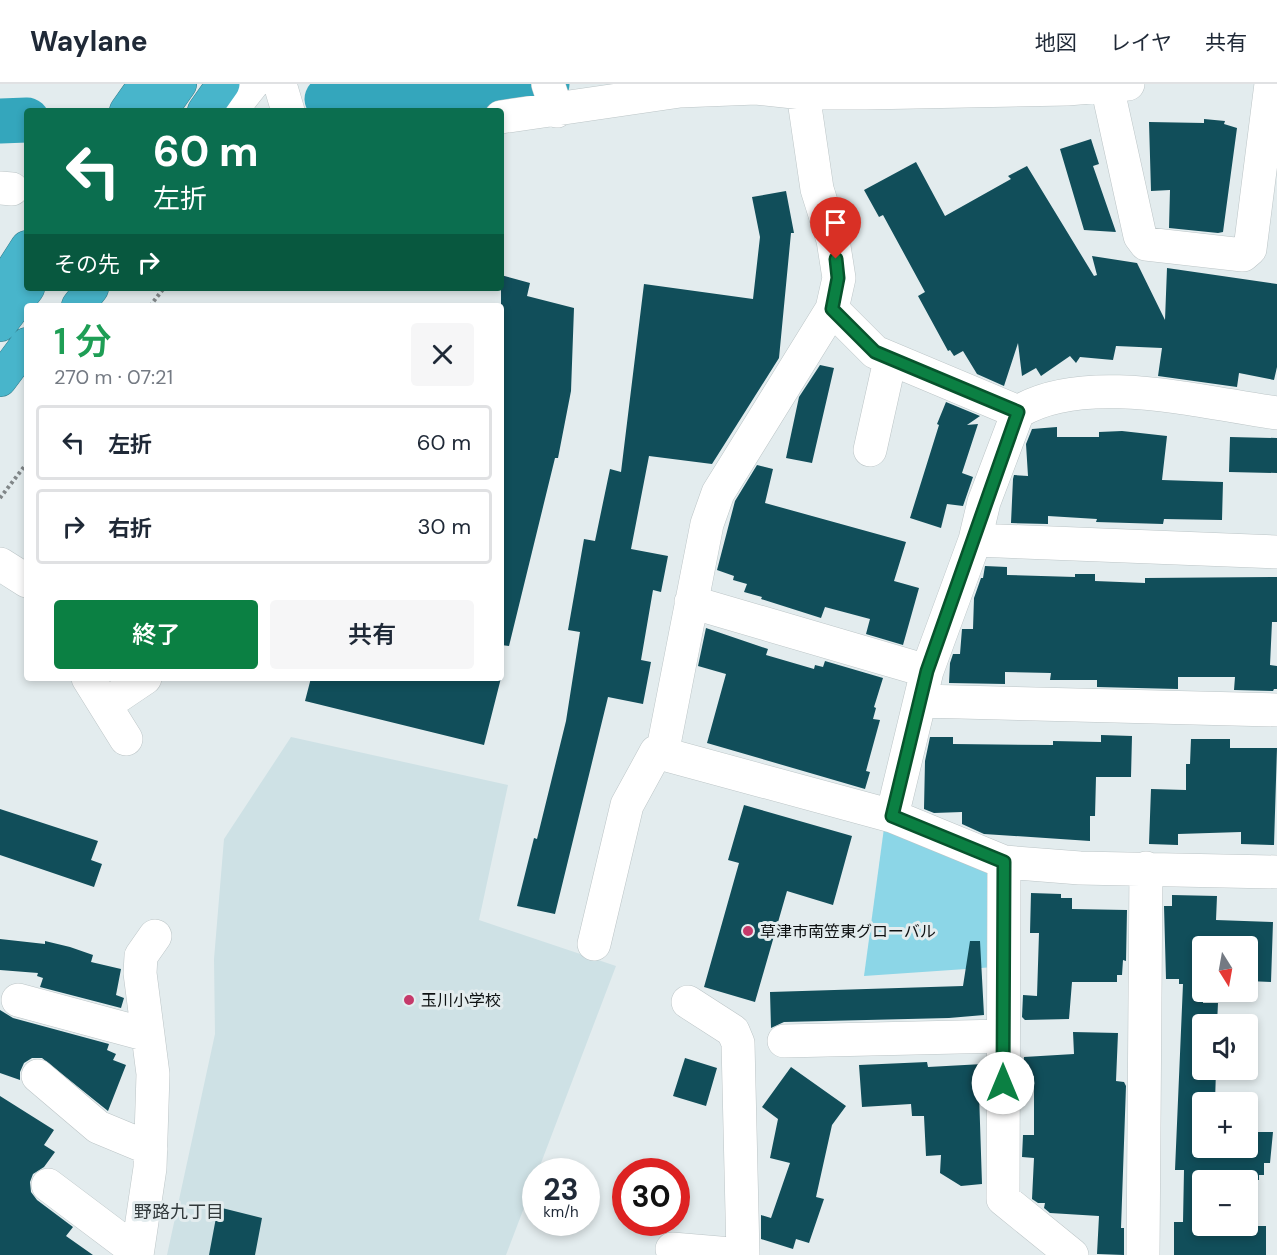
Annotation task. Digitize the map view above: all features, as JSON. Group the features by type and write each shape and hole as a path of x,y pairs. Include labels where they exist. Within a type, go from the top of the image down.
{"highway":[{"path":"128,108 145,84"},
{"path":"163,108 180,84"},
{"path":"206,108 223,84"},
{"path":"0,289 24,253"},
{"path":"0,325 26,291"},
{"path":"58,303 68,291"},
{"path":"80,303 90,291"},
{"path":"0,380 24,348"},
{"path":"0,398 10,393 24,375"}],"street":[{"path":"233,108 252,84"},
{"path":"280,84 287,108"},
{"path":"504,116 552,98 680,91 756,88 803,93 1067,89 1117,85 1140,236 1146,244 1243,255 1250,249 1271,84"},
{"path":"665,739 707,524 718,493 832,309 838,278 833,240 817,189 803,93"},
{"path":"832,309 875,352 1018,412"},
{"path":"870,450 891,360"},
{"path":"892,816 924,686 975,540 984,502 1018,412 1031,404 1080,391 1129,392 1277,413"},
{"path":"975,540 1277,552"},
{"path":"0,564 24,579"},
{"path":"691,602 924,686 1277,710"},
{"path":"90,681 126,739"},
{"path":"105,705 141,681"},
{"path":"594,944 627,805 657,752 892,816 1004,862 1080,868 1277,872"},
{"path":"1004,862 1002,1199 1072,1255"},
{"path":"1143,1255 1146,868"},
{"path":"48,1185 137,1253 151,1149 153,1074 140,973 141,956 155,936"},
{"path":"18,1000 148,1035"},
{"path":"672,1249 743,1255 738,1043 733,1031 688,1002"},
{"path":"784,1041 1003,1036"},
{"path":"38,1076 98,1127 151,1149"}],"path":[{"path":"152,303 162,291"},
{"path":"0,498 24,467"}],"shaded area":[{"name":"玉川小学校","path":"291,737 508,785 479,920 616,966 543,1158 522,1158 522,1213 506,1255 167,1255 215,1034 214,959 224,839"},
{"path":"884,828 986,869 992,877 995,967 864,976"}],"building":[{"path":"1204,119 1225,121 1224,124 1237,128 1223,232 1218,233 1169,228 1170,190 1151,191 1149,122 1204,123"},
{"path":"1091,139 1099,164 1093,166 1116,232 1084,230 1060,149"},
{"path":"916,162 945,216 1011,179 1008,176 1027,166 1094,276 1097,275 1092,256 1137,263 1165,320 1167,268 1277,284 1277,367 1274,380 1239,373 1237,387 1158,376 1162,348 1116,346 1113,360 1080,357 1076,363 1070,356 1041,376 1036,368 1022,376 1018,343 1004,386 977,374 963,351 954,356 950,350 948,351 918,296 925,292 883,215 879,217 864,190"},
{"path":"786,191 794,233 791,233 779,358 712,464 649,456 631,549 668,556 661,592 653,590 641,660 651,662 643,704 608,697 555,914 517,906 534,838 537,839 566,721 580,632 568,630 584,539 595,541 610,469 621,472 644,284 753,299 760,237 752,197"},
{"path":"504,276 530,283 527,296 574,308 571,391 558,458 555,458 509,646 504,645 504,303 501,303"},
{"path":"820,365 834,368 812,463 786,458 799,397"},
{"path":"946,402 980,416 967,425 978,424 962,473 973,477 963,506 947,504 941,528 910,518 939,425 937,424"},
{"path":"1057,427 1057,437 1099,437 1099,432 1122,431 1167,436 1162,480 1223,482 1222,520 1164,519 1163,524 1096,522 1097,519 1048,516 1048,524 1011,523 1013,479 1014,475 1028,476 1026,444 1032,429"},
{"path":"1230,437 1277,438 1277,473 1229,472"},
{"path":"757,465 773,469 765,503 906,542 894,581 919,588 903,645 866,634 870,619 825,607 821,618 761,599 762,597 744,592 747,584 733,580 734,576 717,570 735,501"},
{"path":"985,566 1007,567 1007,575 1075,577 1075,574 1095,574 1095,581 1145,583 1145,578 1277,577 1277,622 1272,622 1270,665 1277,666 1277,689 1273,691 1234,690 1235,677 1178,677 1178,689 1097,687 1097,680 1050,680 1051,673 1005,672 1005,684 949,683 953,654 960,654 962,629 973,629 974,598 981,578 983,578"},
{"path":"706,628 768,649 766,655 814,669 815,665 823,667 825,661 883,678 874,707 876,708 873,719 880,720 866,771 870,772 865,789 707,743 726,674 698,666"},
{"path":"310,681 500,681 484,745 305,701"},
{"path":"1101,735 1132,736 1131,777 1096,777 1095,816 1090,816 1090,841 984,834 962,824 962,812 934,813 924,809 925,761 930,737 953,737 953,744 1053,745 1053,741 1101,742"},
{"path":"1191,739 1230,739 1230,748 1277,748 1274,845 1241,844 1241,832 1178,834 1178,845 1149,844 1151,789 1186,790 1186,764 1190,764"},
{"name":"草津市南笠東グローバル","path":"744,805 852,836 833,905 787,891 755,1002 704,987 739,863 728,860"},
{"path":"0,809 98,841 91,860 102,864 94,887 0,855"},
{"path":"1031,893 1061,894 1061,898 1072,898 1072,909 1127,910 1126,961 1123,960 1122,975 1117,975 1117,982 1072,982 1069,1019 1025,1020 1022,1017 1023,995 1037,996 1039,933 1030,933"},
{"path":"1172,895 1217,896 1216,920 1273,922 1271,982 1258,981 1258,936 1192,936 1192,1002 1218,1003 1217,1014 1192,1014 1192,1080 1216,1080 1215,1092 1192,1092 1192,1158 1258,1158 1258,1132 1273,1132 1270,1163 1264,1163 1264,1175 1259,1175 1259,1180 1258,1170 1192,1170 1192,1236 1258,1236 1258,1226 1266,1226 1266,1255 1174,1255 1174,1222 1183,1222 1184,1170 1175,1170 1183,984 1179,984 1179,979 1166,979 1164,906 1172,906"},
{"path":"0,939 45,944 45,941 70,947 93,955 91,962 121,969 116,995 124,998 121,1008 40,987 43,978 37,976 38,973 0,970"},
{"path":"970,941 980,941 984,1015 784,1022 771,1028 770,992 963,986"},
{"path":"0,1010 13,1018 109,1044 107,1050 116,1054 113,1060 126,1065 108,1111 42,1058 32,1058 24,1063 20,1072 20,1080 0,1073"},
{"path":"1073,1032 1118,1033 1116,1081 1124,1082 1126,1086 1121,1228 1124,1228 1124,1255 1097,1254 1099,1216 1050,1213 1044,1208 1045,1203 1038,1203 1032,1199 1034,1158 1022,1157 1023,1135 1034,1135 1034,1076 1023,1074 1024,1057 1074,1054"},
{"path":"685,1058 717,1068 706,1106 673,1096"},
{"path":"927,1062 928,1067 983,1064 984,1092 979,1093 982,1184 961,1186 940,1173 941,1155 926,1156 924,1116 912,1116 911,1104 862,1107 859,1065"},
{"path":"791,1067 846,1106 832,1125 816,1197 824,1199 809,1243 796,1239 793,1249 761,1239 761,1215 771,1218 790,1163 770,1158 778,1119 762,1107"},
{"path":"0,1096 54,1130 44,1145 55,1152 44,1167 33,1174 30,1182 31,1192 37,1200 73,1227 66,1236 93,1255 0,1255"},
{"path":"218,1207 262,1218 255,1255 209,1255"}],"waterway":[{"path":"327,99 439,95 547,84"},
{"path":"0,121 24,120"}],"place":[{"name":"草津市南笠東グローバル","path":"748,931"},
{"name":"玉川小学校","path":"409,1000"}],"district":[{"name":"野路九丁目","path":"179,1212"}],"route":[{"path":"836,259 838,278 832,309 875,352 907,368 1018,412 984,502 975,540 927,671 892,816 1004,862 1003,1083"}]}
